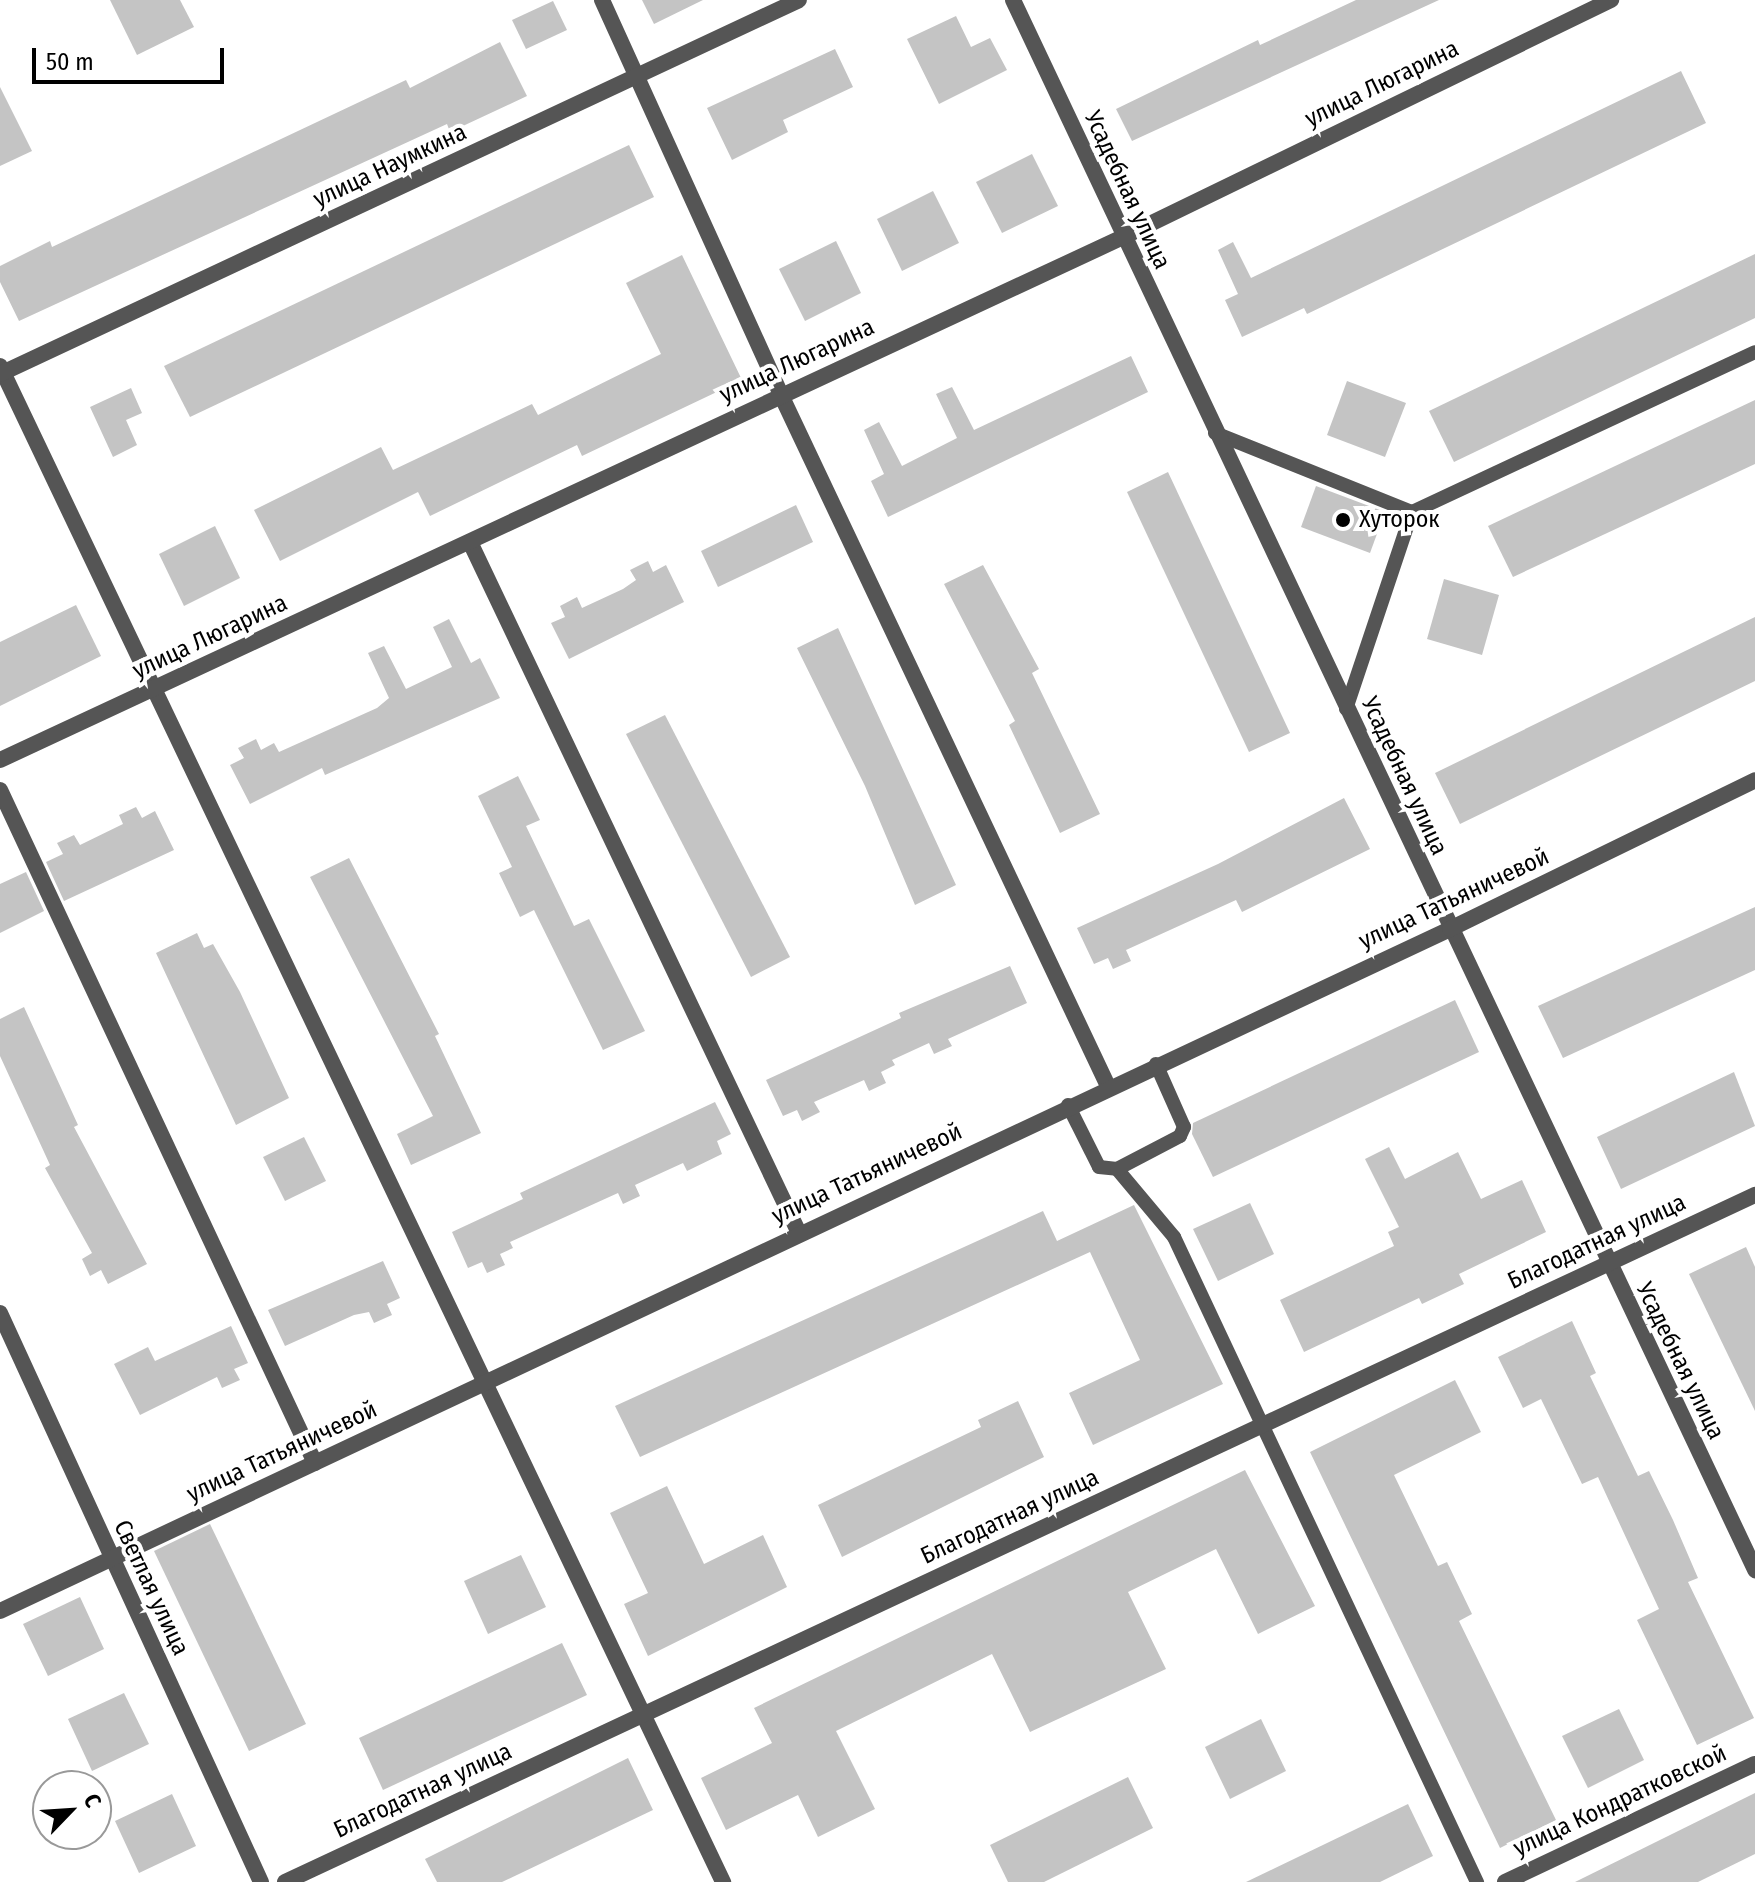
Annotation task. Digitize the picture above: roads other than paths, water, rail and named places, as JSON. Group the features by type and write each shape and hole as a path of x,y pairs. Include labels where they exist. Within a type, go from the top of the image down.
{"street":[{"path":"602,0 781,395 1108,1086"},
{"name":"улица Наумкина","path":"1,371 799,0"},
{"name":"Усадебная улица","path":"1013,0 1121,238 1606,1264 1755,1570"},
{"name":"улица Люгарина","path":"0,760 1121,238 1611,0"},
{"path":"1,371 155,689 482,1385 723,1882"},
{"path":"470,542 799,1233"},
{"name":"улица Татьяничевой","path":"0,1611 1108,1086 1450,929 1755,780"},
{"path":"0,790 315,1463"},
{"name":"Благодатная улица","path":"285,1882 1755,1195"},
{"name":"Светлая улица","path":"0,1313 261,1882"},
{"name":"улица Кондратковской","path":"1505,1882 1755,1764"}],"lane":[{"path":"1346,709 1412,512 1755,352"},
{"path":"1215,433 1412,512"},
{"path":"1068,1105 1099,1167 1117,1169 1180,1136 1184,1127 1156,1064"},
{"path":"1117,1169 1174,1237 1477,1882"}],"place":[{"name":"Хуторок","path":"1343,520"}]}
